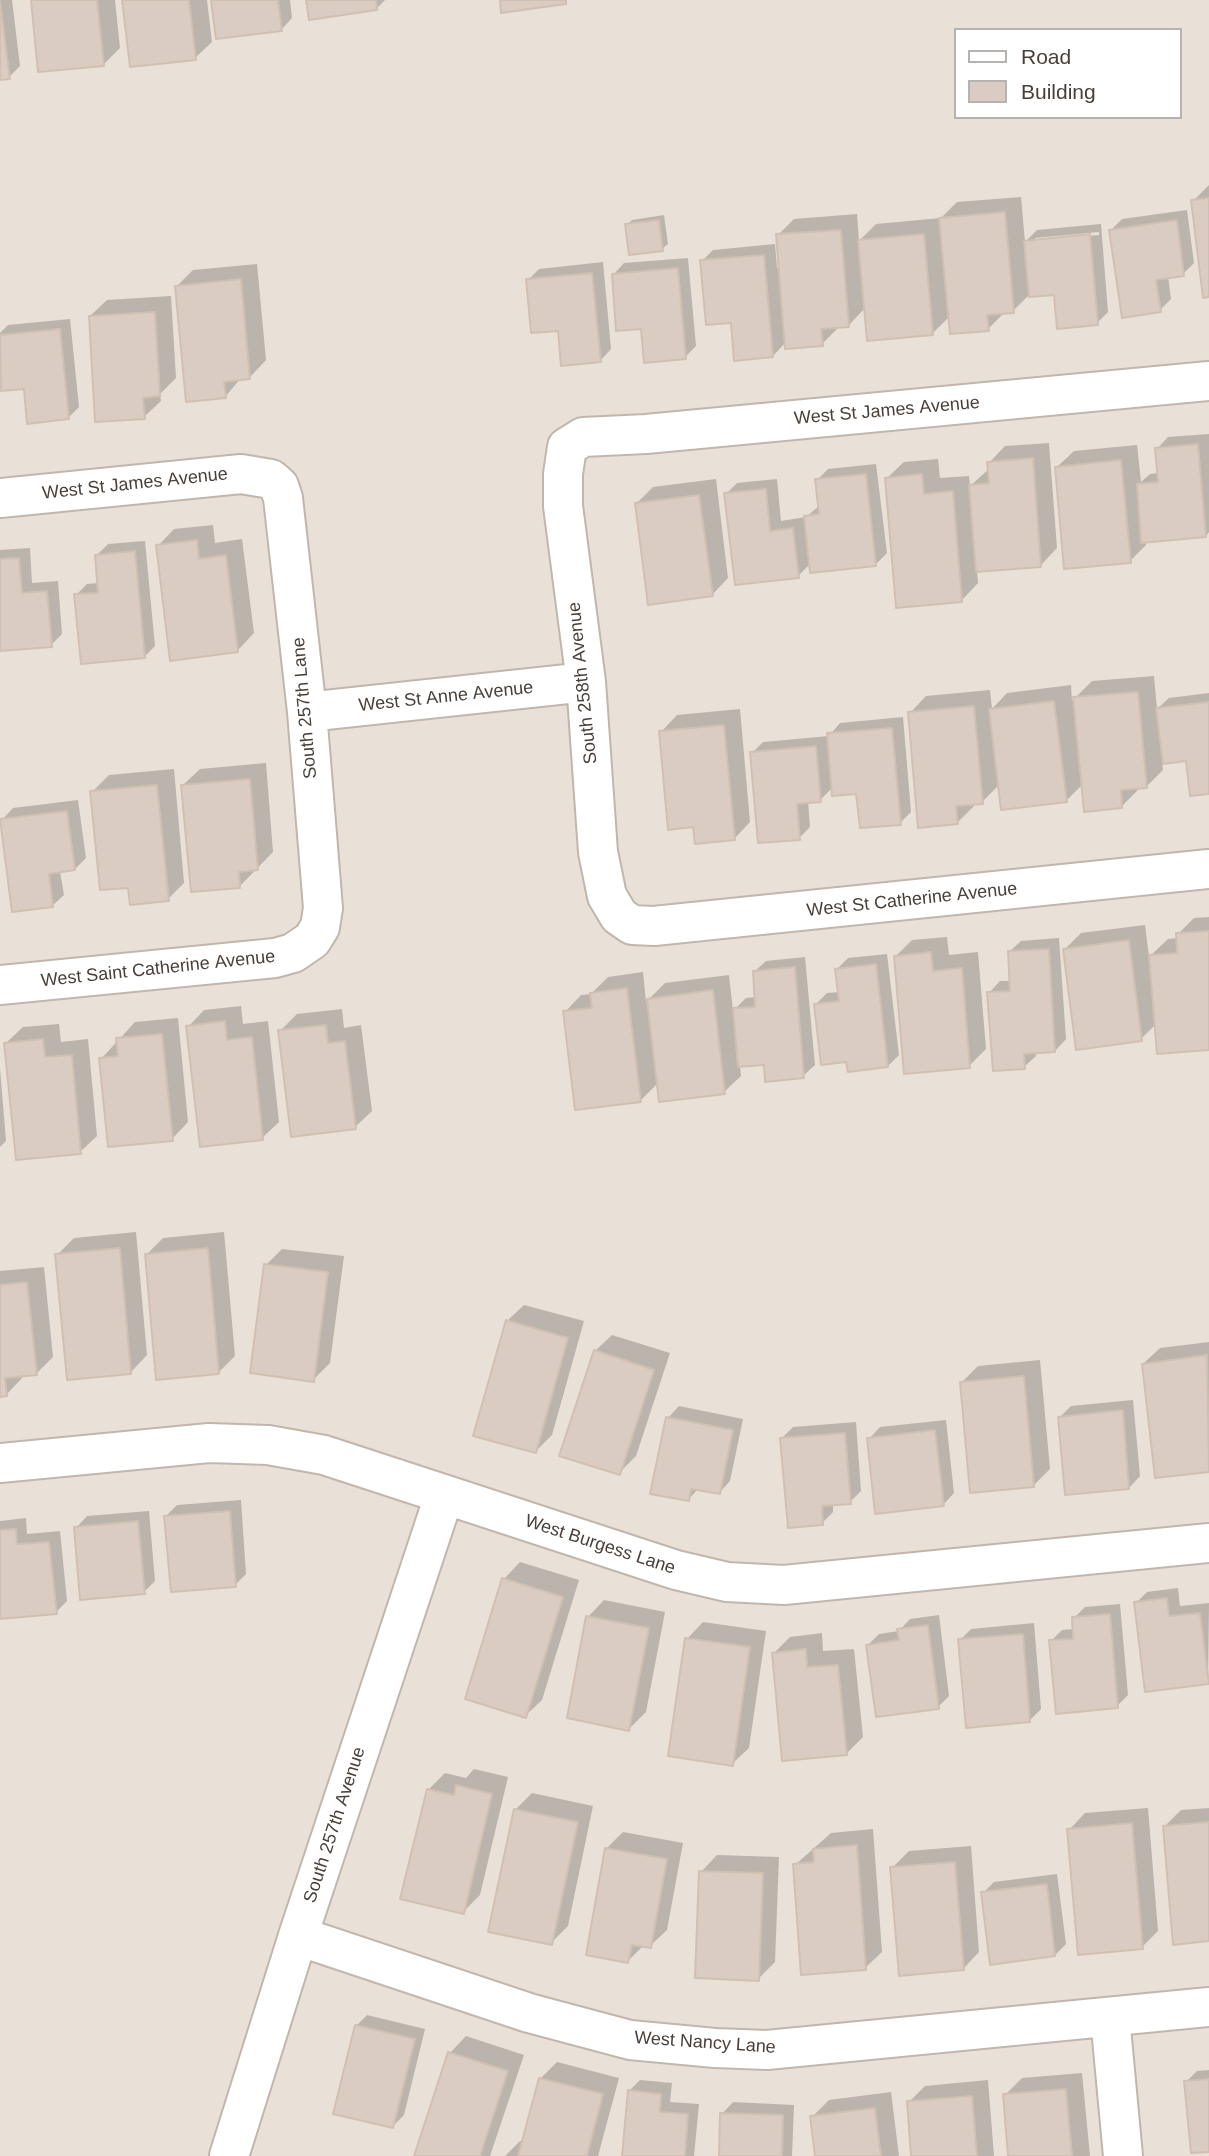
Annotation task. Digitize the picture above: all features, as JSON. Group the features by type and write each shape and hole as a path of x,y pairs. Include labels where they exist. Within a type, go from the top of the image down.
{"street":[{"name":"West St James Avenue","path":"567,447 583,437 660,433 1209,380"},
{"name":"South 258th Avenue","path":"567,447 563,474 563,506 586,682 598,852 607,896 619,916"},
{"name":"West St James Avenue","path":"0,498 241,474 271,479"},
{"name":"South 257th Lane","path":"271,479 279,486 283,498 307,712 323,908 320,927 312,940"},
{"name":"West St Anne Avenue","path":"307,712 586,682"},
{"name":"West St Catherine Avenue","path":"619,916 632,925 654,926 1209,869"},
{"name":"West Saint Catherine Avenue","path":"0,985 275,958 293,953 312,940"},
{"name":"West Burgess Lane","path":"0,1463 209,1443 268,1445 324,1455 676,1570 727,1581 784,1585 1209,1543"},
{"name":"South 257th Avenue","path":"229,2156 298,1936 444,1496"},
{"name":"West Nancy Lane","path":"298,1936 529,2013 642,2041 767,2050 1209,2007"},
{"path":"1110,2017 1123,2156"}],"shaded area":[{"path":"0,0 1209,0 1209,2156 0,2156"}],"building":[{"path":"31,0 97,0 104,66 38,72"},
{"path":"122,0 189,0 196,60 130,67"},
{"path":"211,0 278,0 282,31 216,39"},
{"path":"306,0 376,0 377,10 309,20"},
{"path":"500,0 566,0 566,4 501,13"},
{"path":"0,2 10,79 0,80"},
{"path":"1209,198 1209,297 1203,298 1191,200"},
{"path":"1005,212 1014,313 987,315 989,331 950,334 939,218"},
{"path":"659,220 663,251 629,255 625,224"},
{"path":"1177,220 1184,276 1156,280 1161,312 1122,318 1109,230"},
{"path":"841,230 849,327 821,329 823,346 785,349 776,234"},
{"path":"924,234 933,335 867,341 858,240"},
{"path":"1090,234 1098,325 1057,329 1054,295 1029,297 1024,241"},
{"path":"764,255 773,357 734,361 731,323 706,325 700,260"},
{"path":"678,268 686,359 644,363 641,329 616,331 612,274"},
{"path":"592,273 601,362 561,366 558,331 531,333 526,279"},
{"path":"241,279 250,379 224,382 226,398 186,402 175,286"},
{"path":"155,312 160,396 143,398 145,419 95,422 89,316"},
{"path":"60,329 69,419 27,424 24,389 1,391 0,335"},
{"path":"1198,444 1206,537 1141,543 1137,484 1158,482 1155,448"},
{"path":"1033,458 1041,567 976,572 969,485 989,483 987,462"},
{"path":"1121,460 1131,563 1064,569 1055,467"},
{"path":"866,474 876,566 810,573 804,516 819,514 815,479"},
{"path":"922,474 924,494 953,491 962,602 896,608 885,478"},
{"path":"766,489 770,531 793,528 799,578 735,585 724,493"},
{"path":"699,495 713,596 648,605 635,503"},
{"path":"197,540 199,559 226,555 238,652 170,661 156,545"},
{"path":"135,551 145,658 81,664 74,594 98,593 95,555"},
{"path":"19,558 22,593 47,591 52,647 0,651 0,559"},
{"path":"1138,692 1147,788 1121,790 1122,808 1084,812 1073,697"},
{"path":"1054,701 1067,802 1001,810 989,709"},
{"path":"1209,702 1209,794 1190,796 1186,761 1163,764 1156,708"},
{"path":"974,706 983,804 956,806 958,824 918,828 908,712"},
{"path":"724,725 735,840 695,844 693,827 668,830 659,731"},
{"path":"892,728 901,825 860,828 856,794 832,796 827,733"},
{"path":"816,746 821,802 797,804 800,840 758,843 750,752"},
{"path":"250,779 258,870 239,872 240,888 191,892 181,785"},
{"path":"157,785 169,901 130,905 128,888 100,890 90,791"},
{"path":"67,811 75,870 49,874 53,907 12,912 0,819"},
{"path":"1209,931 1209,1050 1157,1054 1149,955 1177,953 1176,933"},
{"path":"1129,940 1142,1041 1076,1050 1063,949"},
{"path":"1049,949 1055,1052 1024,1054 1025,1069 993,1071 987,992 1010,991 1008,951"},
{"path":"931,952 933,971 962,968 970,1068 904,1074 894,956"},
{"path":"876,964 888,1067 848,1072 846,1062 821,1065 814,1004 839,1001 835,969"},
{"path":"795,967 804,1078 765,1082 764,1065 738,1067 733,1008 755,1007 753,971"},
{"path":"627,988 641,1102 575,1110 563,1011 592,1008 590,993"},
{"path":"713,990 725,1094 659,1102 647,999"},
{"path":"225,1021 227,1040 252,1037 263,1140 200,1147 186,1026"},
{"path":"326,1025 328,1043 345,1041 356,1129 291,1137 278,1030"},
{"path":"162,1034 173,1141 108,1147 99,1058 118,1056 116,1038"},
{"path":"43,1039 45,1057 72,1055 81,1154 16,1160 4,1043"},
{"path":"120,1248 131,1374 67,1380 55,1254"},
{"path":"208,1248 219,1374 156,1380 145,1254"},
{"path":"264,1264 328,1272 314,1382 250,1373"},
{"path":"27,1282 37,1375 5,1378 7,1396 0,1397 0,1285"},
{"path":"506,1320 568,1338 536,1453 473,1436"},
{"path":"594,1350 654,1370 620,1475 559,1456"},
{"path":"1207,1355 1209,1472 1155,1478 1142,1364"},
{"path":"1024,1376 1034,1487 970,1493 960,1382"},
{"path":"1123,1410 1129,1489 1065,1495 1058,1417"},
{"path":"666,1417 733,1430 720,1494 691,1489 689,1501 650,1494"},
{"path":"935,1430 944,1506 875,1514 867,1438"},
{"path":"845,1433 851,1504 822,1506 823,1525 788,1528 780,1438"},
{"path":"230,1511 236,1587 171,1592 164,1516"},
{"path":"138,1521 145,1594 80,1600 74,1527"},
{"path":"16,1529 17,1544 49,1542 57,1614 0,1619 0,1530"},
{"path":"502,1578 563,1597 526,1718 465,1699"},
{"path":"1167,1598 1169,1616 1200,1613 1209,1684 1145,1692 1134,1602"},
{"path":"1110,1614 1118,1708 1056,1714 1049,1640 1073,1639 1072,1617"},
{"path":"586,1616 649,1628 629,1731 567,1718"},
{"path":"928,1625 939,1709 876,1717 866,1645 899,1640 897,1629"},
{"path":"1023,1634 1030,1722 966,1728 958,1639"},
{"path":"685,1638 750,1647 733,1766 668,1756"},
{"path":"806,1649 807,1667 838,1665 847,1755 782,1761 772,1653"},
{"path":"456,1785 492,1794 464,1914 400,1899 427,1789 454,1795"},
{"path":"514,1809 578,1822 552,1945 488,1932"},
{"path":"1209,1822 1209,1941 1173,1945 1163,1826"},
{"path":"1132,1823 1143,1949 1078,1955 1067,1829"},
{"path":"857,1845 866,1970 801,1975 793,1864 814,1862 813,1849"},
{"path":"605,1848 667,1859 651,1948 632,1945 628,1963 586,1955"},
{"path":"955,1862 964,1970 899,1976 890,1867"},
{"path":"699,1871 763,1873 759,1981 695,1978"},
{"path":"1047,1884 1055,1956 990,1965 981,1892"},
{"path":"355,2025 415,2039 393,2128 333,2114"},
{"path":"448,2052 508,2071 480,2156 414,2156"},
{"path":"539,2078 603,2094 587,2156 518,2156"},
{"path":"1209,2079 1209,2152 1191,2153 1184,2081"},
{"path":"1066,2089 1072,2156 1008,2156 1003,2094"},
{"path":"628,2090 661,2094 660,2112 688,2114 685,2156 622,2156"},
{"path":"972,2096 977,2156 911,2156 907,2101"},
{"path":"875,2108 881,2156 815,2156 810,2116"},
{"path":"720,2113 783,2115 782,2156 719,2156"}]}
